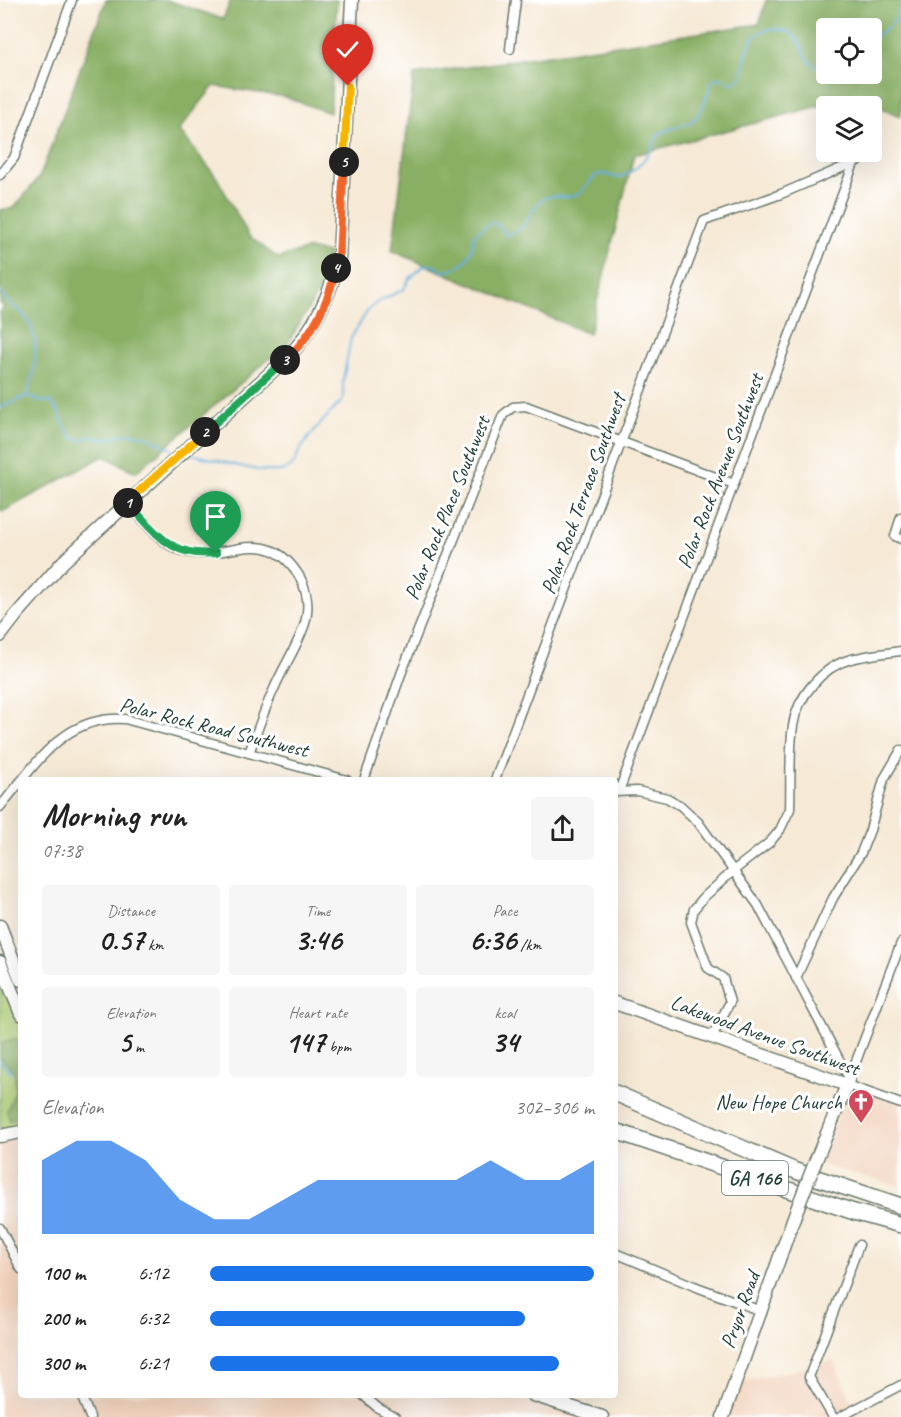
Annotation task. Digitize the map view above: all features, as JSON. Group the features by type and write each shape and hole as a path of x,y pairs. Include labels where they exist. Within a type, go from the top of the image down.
{"highway":[{"name":"GA 166","path":"618,1094 793,1170 901,1206"},
{"name":"GA 166","path":"618,1132 854,1212 901,1225"},
{"path":"854,1212 901,1230"}],"street":[{"path":"0,175 14,158 72,0"},
{"path":"0,636 63,562 289,356 312,327 325,303 339,257 352,0"},
{"path":"510,49 516,0"},
{"name":"Polar Rock Terrace Southwest","path":"496,777 704,221 781,194 854,163"},
{"name":"Polar Rock Avenue Southwest","path":"618,789 854,163"},
{"name":"Polar Rock Place Southwest","path":"365,777 401,674 503,415 513,407 526,406 734,484"},
{"path":"127,502 167,544 176,549 204,554 242,546 262,548 285,559 302,580 307,601 304,624 274,689 249,753"},
{"path":"898,537 901,517"},
{"path":"712,1036 730,1002 723,978 708,968 691,922 694,909 733,871 770,842 788,815 793,725 801,702 815,682 831,669 849,659 901,651"},
{"name":"Polar Rock Road Southwest","path":"24,777 49,749 72,731 92,721 109,718 125,719 336,777"},
{"path":"796,978 833,898 861,853 884,780 901,750"},
{"name":"Polar Rock Road Southwest","path":"0,807 18,784"},
{"path":"618,792 637,791 667,798 681,806 698,822 758,905 848,1082"},
{"path":"0,926 11,960 18,998"},
{"path":"848,1082 901,943"},
{"path":"11,960 18,975"},
{"name":"Lakewood Avenue Southwest","path":"618,1004 848,1082 901,1104"},
{"name":"Pryor Road","path":"723,1417 794,1217 848,1082"},
{"path":"0,1136 18,1133"},
{"path":"0,1228 18,1263"},
{"path":"833,1417 809,1377 859,1245"},
{"path":"618,1254 761,1311"},
{"path":"840,1417 901,1385"},
{"path":"82,1398 90,1417"},
{"path":"366,1398 394,1417"},
{"path":"542,1398 602,1417"}],"shaded area":[{"path":"845,1080 901,1099 901,1186 821,1165"},
{"path":"0,1130 18,1130 18,1398 559,1398 619,1417 0,1417"},
{"path":"833,1361 859,1417 722,1417 734,1384"}],"green space":[{"path":"106,0 167,0 223,19 231,0 337,0 330,113 285,97 214,86 179,130 217,178 249,236 278,258 308,249 329,253 322,286 288,343 136,472 104,456 2,512 0,509 0,313 3,306 0,303 0,210 14,208 40,176"},
{"path":"766,0 901,0 901,117 882,108 882,96 816,96 816,107 634,155 589,334 392,251 414,75 759,24"},
{"path":"0,960 18,1005 18,1129 0,1133"},
{"path":"12,1039 18,1040 18,1118 10,1120 7,1111 15,1092 15,1072 0,1057 0,1045"}],"waterway":[{"path":"882,32 896,20 901,8"},
{"path":"191,454 267,471 289,468 313,432 343,400 343,380 351,338 368,310 376,303 404,289 409,279 425,265 435,266 444,272 451,270 466,260 472,249 474,235 491,222 500,226 506,235 514,233 524,225 542,200 554,196 574,196 601,174 616,178 631,172 647,156 658,135 697,117 713,79 723,78 732,83 742,78 749,46 753,39 765,30 781,30 792,34 801,45 808,60 816,65"},
{"path":"0,291 23,314 33,332 34,366 27,396"},
{"path":"27,396 51,402 72,438 82,440 92,436 107,439 124,434 136,434 172,449"},
{"path":"0,408 27,396"},
{"path":"0,1061 11,1072"}],"place":[{"name":"New Hope Church","path":"861,1125"}],"route":[{"path":"216,553 189,553 167,544 127,502 289,356 312,327 321,311 333,283 339,257 348,86"}]}
